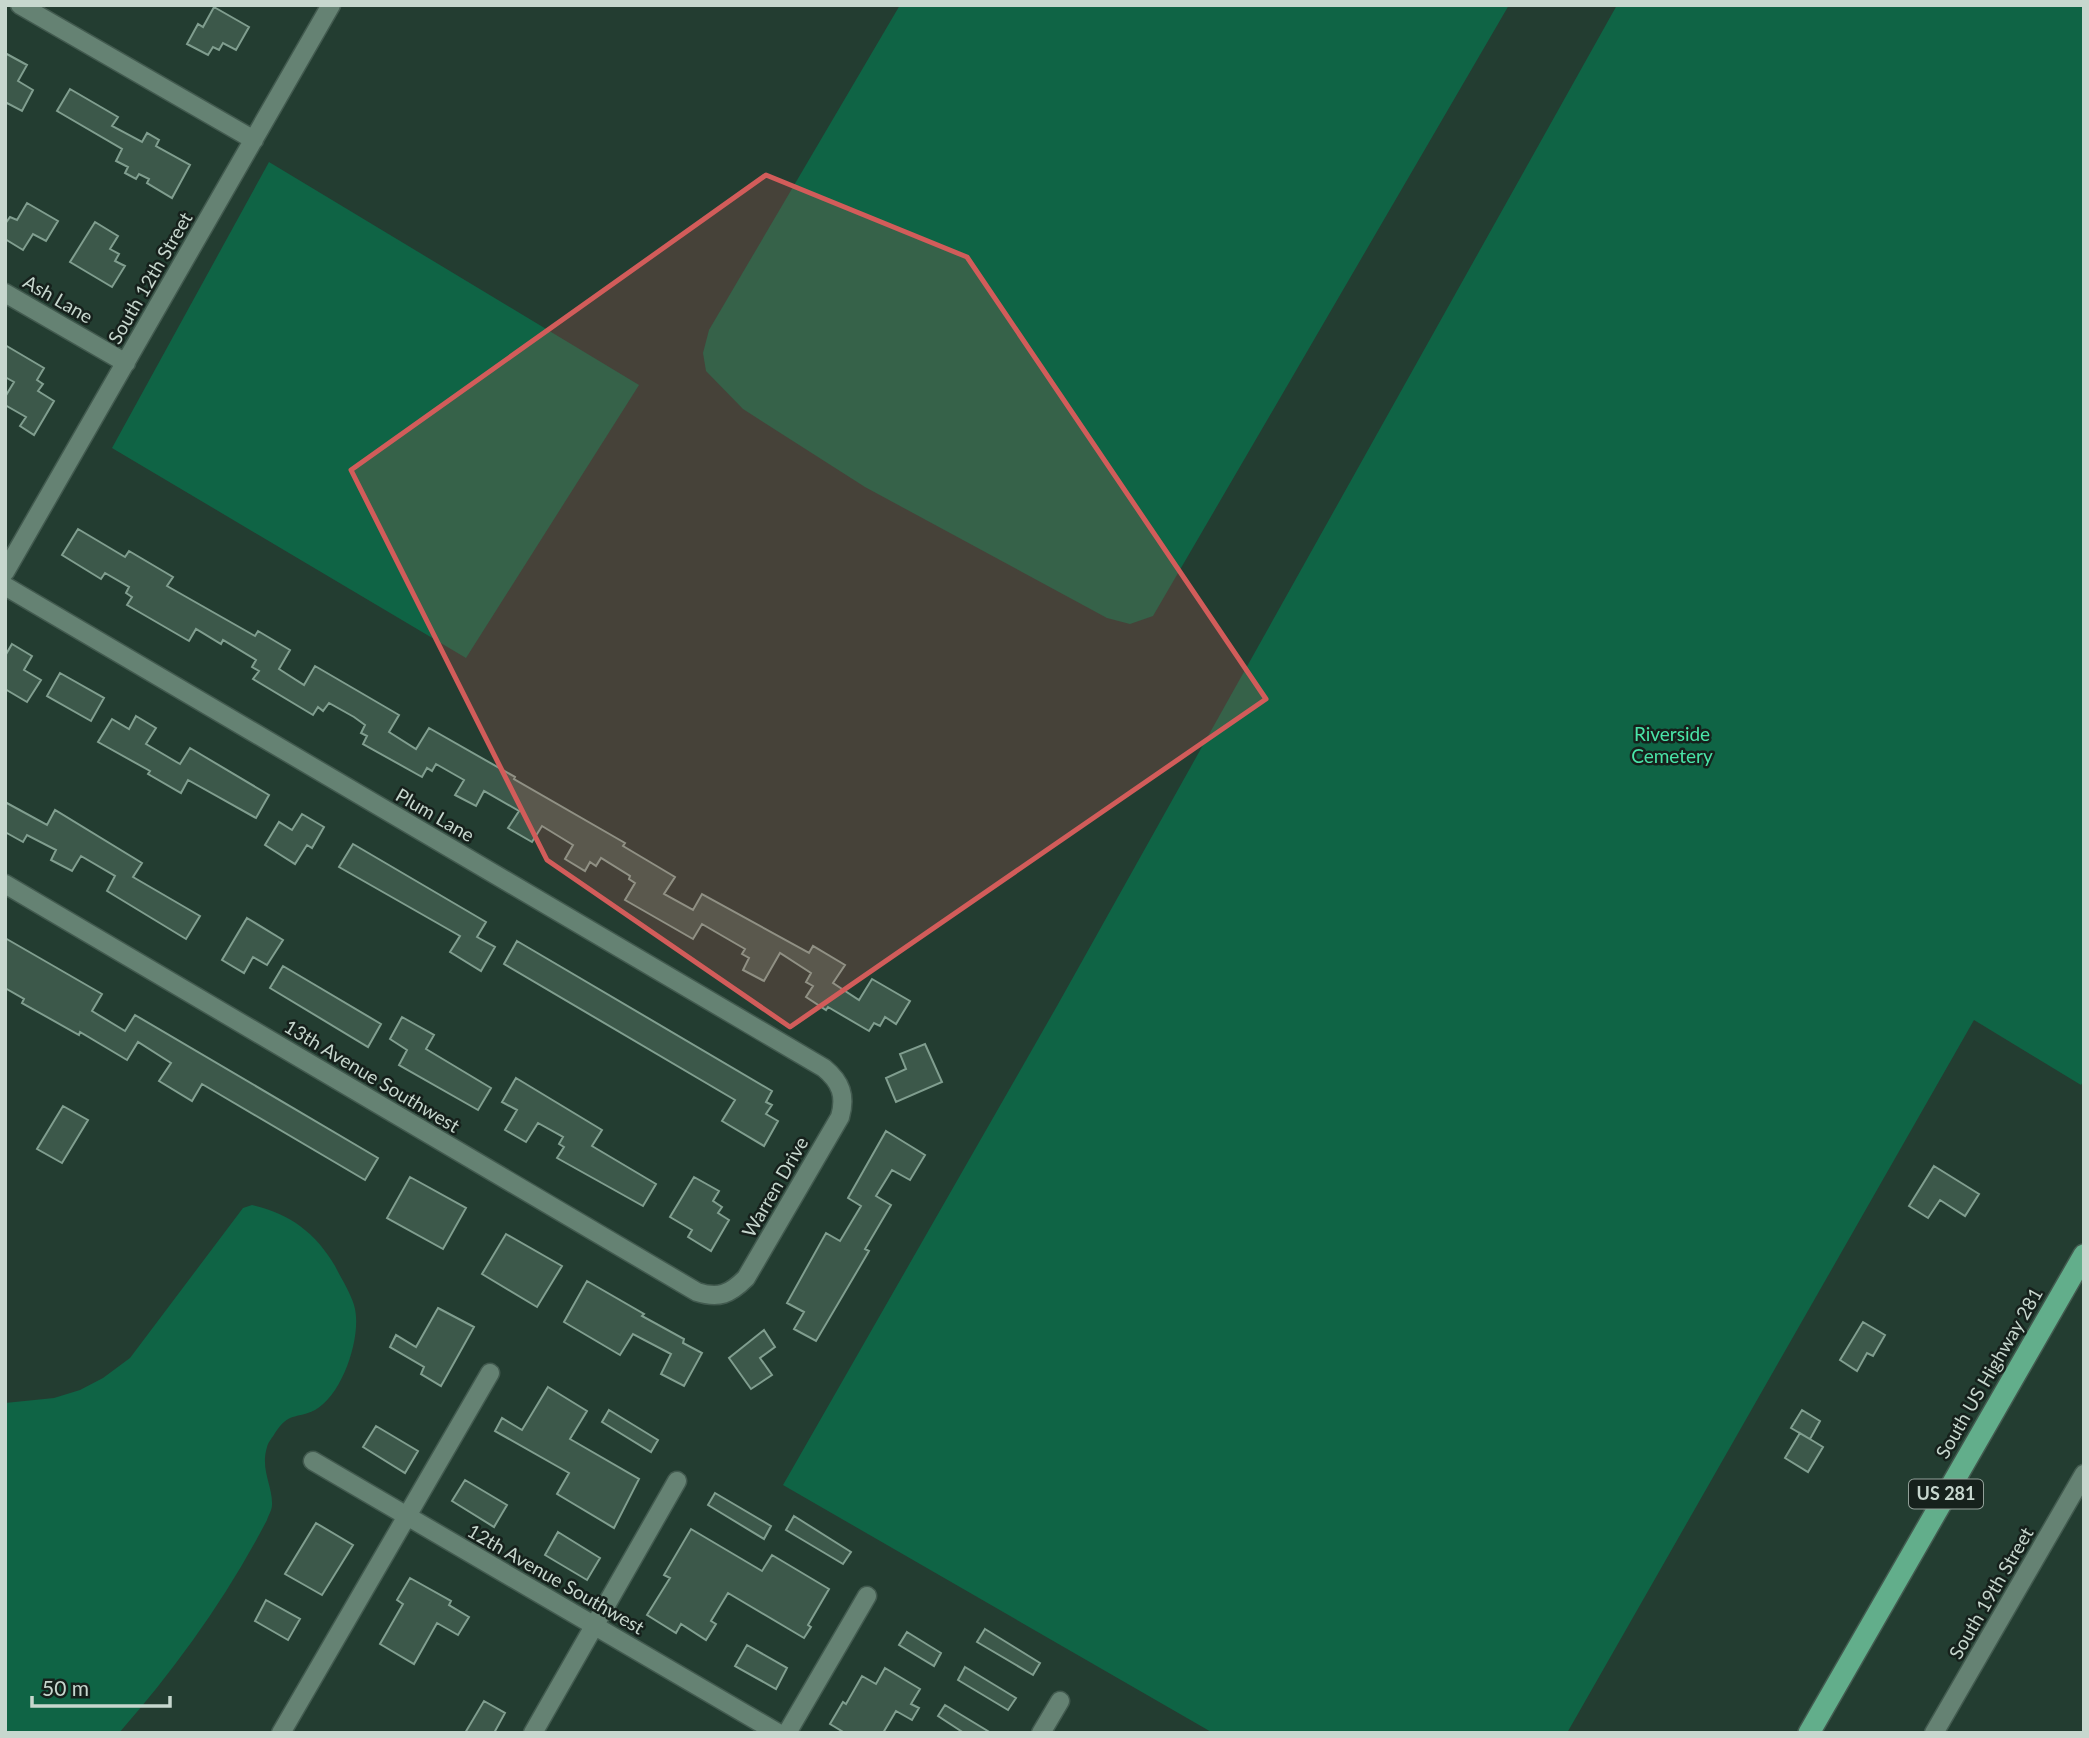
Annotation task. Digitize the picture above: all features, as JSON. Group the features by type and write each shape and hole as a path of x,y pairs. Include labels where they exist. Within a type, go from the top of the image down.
{"highway":[{"name":"South US Highway 281","path":"1809,1733 2084,1255"}],"street":[{"path":"20,5 254,140"},
{"name":"South 12th Street","path":"5,572 331,5"},
{"name":"Ash Lane","path":"5,293 126,363"},
{"name":"Plum Lane","path":"5,586 813,1061 836,1077 840,1085"},
{"name":"13th Avenue Southwest","path":"5,884 697,1292 720,1296"},
{"name":"Warren Drive","path":"720,1296 732,1292 747,1278 840,1117 843,1105 840,1085"},
{"path":"281,1733 490,1373"},
{"name":"12th Avenue Southwest","path":"313,1461 769,1730"},
{"name":"South 19th Street","path":"1934,1733 2084,1474"},
{"path":"533,1733 677,1481"},
{"path":"787,1733 867,1596"},
{"path":"1041,1733 1060,1701"}],"highlighted area":[{"path":"766,175 967,257 1266,699 790,1027 547,860 351,470"}],"green space":[{"path":"900,5 1509,5 1153,616 1130,624 1107,618 865,487 743,409 706,371 703,353 709,330"},
{"name":"Riverside Cemetery","path":"1617,5 2084,5 2084,1080 2081,1085 1974,1020 1567,1733 1213,1733 783,1485 1057,1006"},
{"path":"269,162 639,385 466,658 112,448"},
{"path":"252,1205 290,1219 310,1234 327,1254 345,1285 354,1305 356,1332 342,1378 325,1402 315,1410 285,1422 269,1441 265,1463 272,1505 267,1520 235,1577 199,1631 161,1683 119,1733 5,1733 5,1403 54,1398 80,1390 103,1378 130,1358 243,1208"}],"building":[{"path":"214,7 249,27 236,50 223,43 219,50 213,47 208,55 187,44 198,24 203,27"},
{"path":"5,53 27,65 18,81 33,90 22,111 7,103 5,105"},
{"path":"70,89 118,117 112,126 142,142 147,133 159,140 156,146 190,165 172,198 147,183 149,179 139,174 136,179 125,173 128,167 116,161 122,149 57,111"},
{"path":"27,203 58,221 46,241 33,234 23,250 5,239 5,224 10,217 17,220"},
{"path":"95,222 118,236 110,249 119,254 115,261 125,266 112,287 70,262"},
{"path":"5,345 44,368 37,380 43,384 38,391 54,401 34,435 20,426 26,417 5,405 5,397 14,382 5,377"},
{"path":"78,529 125,557 129,551 173,577 167,586 255,636 258,631 290,650 279,669 304,685 315,666 399,715 389,732 416,749 429,728 625,843 623,846 675,877 664,894 693,910 702,894 809,953 813,946 845,965 833,983 859,1000 872,979 910,1001 896,1024 885,1017 880,1026 874,1023 869,1031 806,997 813,986 806,982 811,973 780,953 764,981 743,970 749,958 742,954 745,949 702,924 693,939 625,900 635,883 629,879 630,876 601,858 596,866 590,862 585,871 565,859 573,845 542,826 532,842 508,828 519,811 484,791 476,806 455,795 464,780 436,764 432,771 427,768 422,777 363,744 367,736 361,733 365,725 329,703 323,711 318,707 313,715 253,679 259,671 252,667 256,660 223,640 221,644 196,629 189,641 127,605 132,597 126,593 129,587 105,573 101,579 62,555"},
{"path":"12,644 32,656 24,670 41,680 27,702 5,689 5,656"},
{"path":"60,673 104,698 91,721 47,696"},
{"path":"136,716 156,728 146,744 180,764 190,748 269,795 256,818 188,780 181,793 148,774 150,771 98,742 112,719 129,729"},
{"path":"5,802 47,825 55,810 142,863 133,877 200,916 186,939 107,891 115,876 81,856 72,871 51,860 56,850 27,835 23,842 5,832"},
{"path":"302,814 324,827 312,848 307,845 295,864 265,845 279,822 292,830"},
{"path":"353,844 486,922 477,937 495,947 481,971 450,952 460,936 339,867"},
{"path":"247,918 283,940 267,965 253,957 244,973 222,960"},
{"path":"5,938 102,994 92,1011 125,1031 135,1015 378,1158 365,1180 202,1084 192,1101 159,1081 171,1063 138,1042 127,1060 80,1032 79,1035 22,1003 24,999 5,988"},
{"path":"517,941 772,1091 766,1102 772,1105 766,1114 778,1121 764,1146 722,1121 735,1100 504,964"},
{"path":"283,966 381,1024 368,1047 270,988"},
{"path":"402,1017 434,1035 426,1049 491,1088 478,1110 399,1065 407,1050 390,1039"},
{"path":"925,1044 942,1082 896,1102 886,1078 906,1069 900,1054"},
{"path":"516,1078 602,1130 592,1146 656,1184 643,1206 557,1158 564,1147 559,1144 563,1137 538,1123 526,1142 505,1130 517,1110 502,1102"},
{"path":"63,1106 88,1120 62,1163 37,1149"},
{"path":"886,1131 925,1155 910,1180 892,1170 876,1196 891,1205 865,1249 869,1251 816,1341 794,1329 804,1312 787,1303 826,1233 840,1241 861,1206 848,1198"},
{"path":"1934,1166 1979,1194 1965,1216 1940,1200 1928,1218 1909,1206"},
{"path":"410,1177 466,1208 443,1249 387,1218"},
{"path":"694,1177 719,1191 713,1201 722,1207 718,1213 729,1220 711,1251 688,1237 692,1230 670,1217"},
{"path":"506,1234 562,1266 537,1307 482,1274"},
{"path":"587,1281 684,1339 683,1343 702,1353 684,1386 661,1374 671,1354 633,1334 620,1355 564,1322"},
{"path":"438,1308 474,1327 441,1386 421,1374 424,1367 390,1347 396,1335 416,1347"},
{"path":"1863,1322 1885,1335 1873,1356 1867,1353 1857,1371 1840,1360"},
{"path":"764,1330 775,1347 760,1358 772,1375 751,1389 729,1358"},
{"path":"548,1387 587,1411 570,1439 639,1479 614,1528 557,1494 569,1473 495,1431 502,1418 522,1430"},
{"path":"609,1410 658,1440 651,1452 602,1422"},
{"path":"1802,1410 1820,1421 1810,1439 1791,1428"},
{"path":"376,1426 418,1451 405,1473 363,1447"},
{"path":"1800,1433 1823,1447 1808,1472 1785,1458"},
{"path":"465,1480 507,1505 494,1527 452,1501"},
{"path":"715,1493 771,1526 764,1539 708,1505"},
{"path":"794,1516 851,1552 843,1564 786,1530"},
{"path":"316,1523 353,1545 322,1595 285,1574"},
{"path":"691,1529 762,1571 772,1555 829,1589 808,1625 811,1627 804,1638 728,1593 711,1621 716,1624 706,1640 681,1624 676,1633 647,1615 670,1578 664,1575"},
{"path":"558,1532 600,1558 587,1580 545,1555"},
{"path":"410,1578 451,1601 449,1605 469,1617 458,1635 437,1623 414,1664 380,1644 403,1604 397,1600"},
{"path":"266,1600 300,1619 288,1640 255,1621"},
{"path":"985,1629 1040,1663 1033,1675 977,1642"},
{"path":"907,1632 941,1653 934,1666 899,1645"},
{"path":"747,1645 787,1668 776,1689 735,1666"},
{"path":"965,1667 1016,1698 1008,1710 958,1680"},
{"path":"885,1668 920,1689 911,1704 919,1708 912,1720 896,1711 883,1733 845,1733 830,1724 843,1702 846,1704 862,1676 876,1684"},
{"path":"484,1701 505,1713 494,1733 465,1733"},
{"path":"945,1705 991,1733 964,1733 938,1716"}]}
